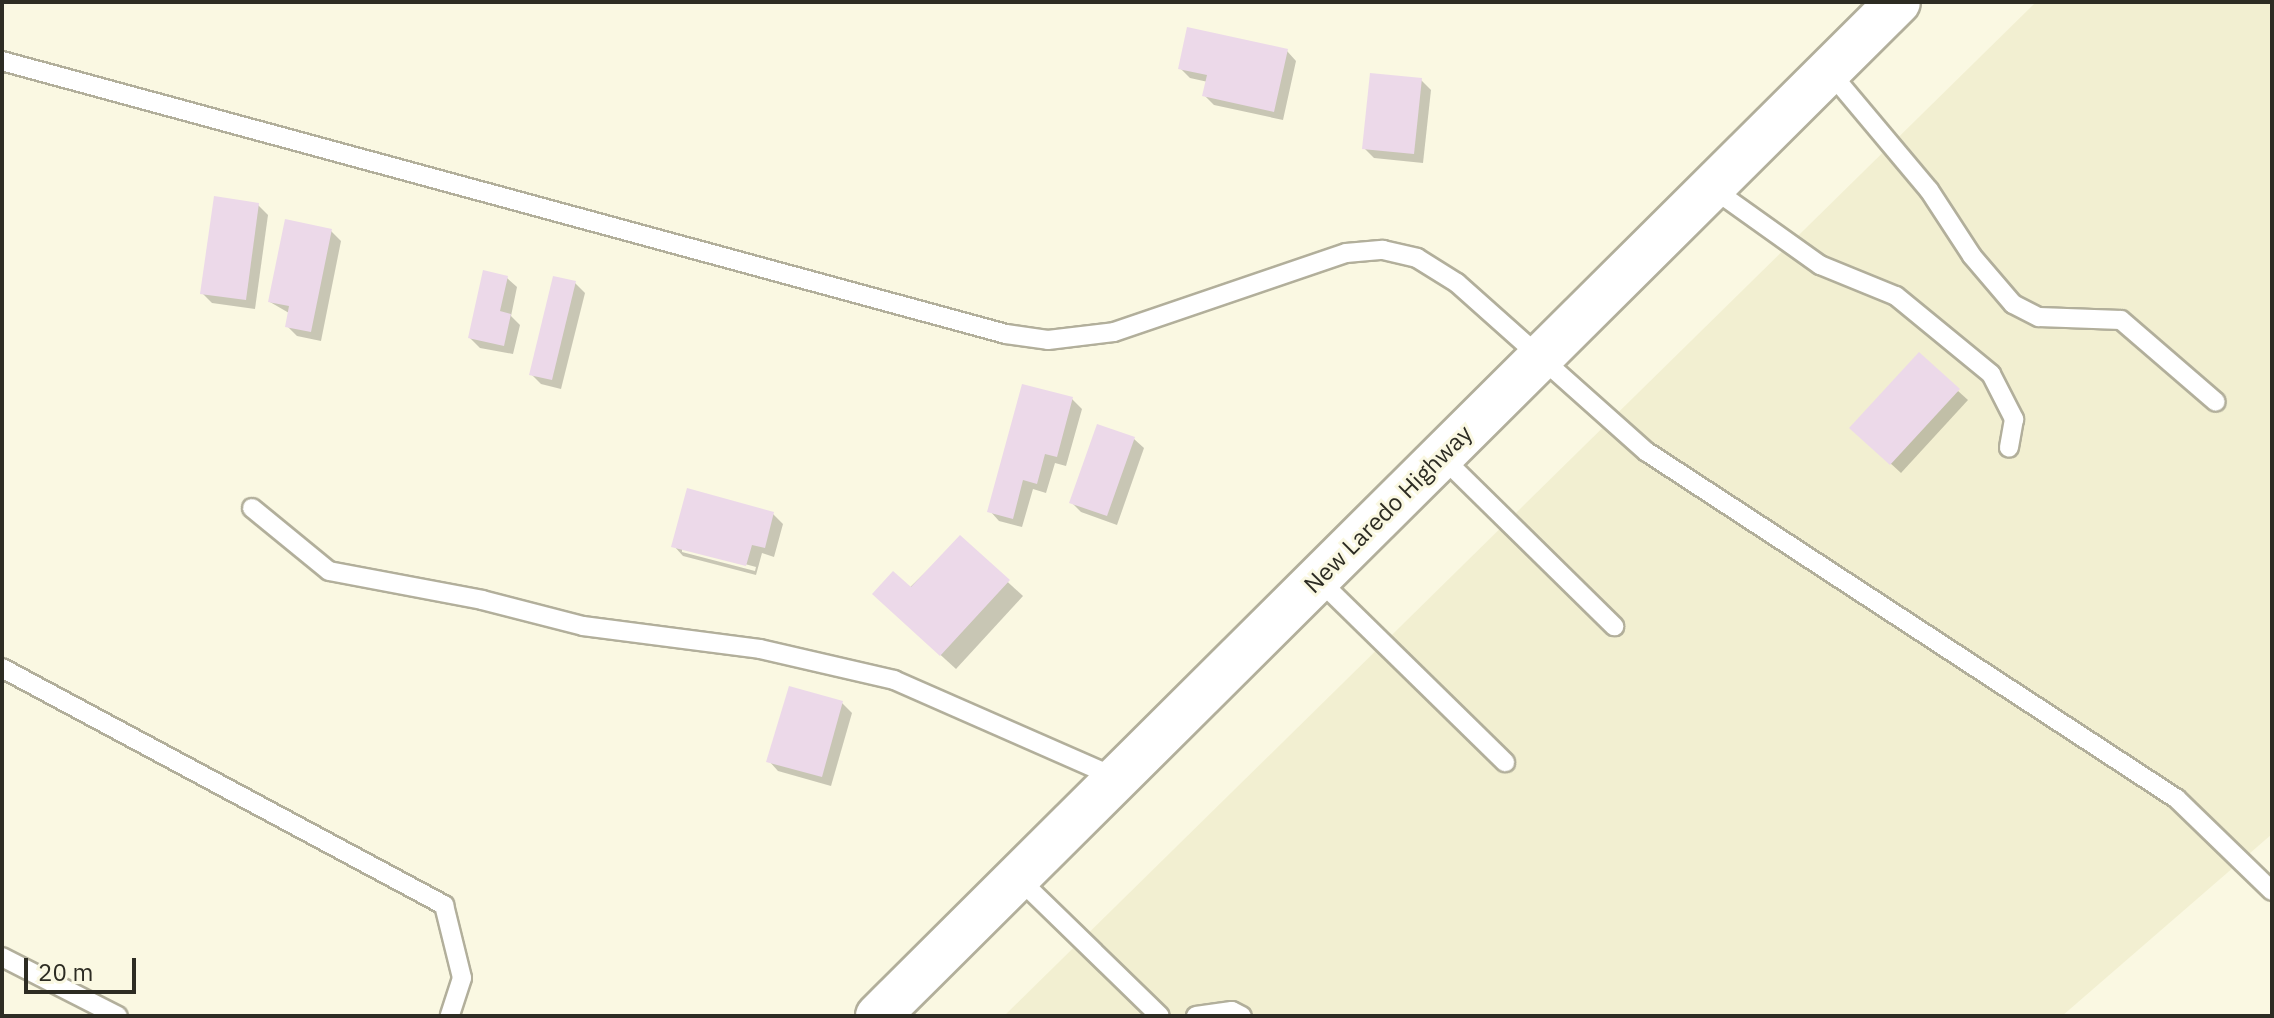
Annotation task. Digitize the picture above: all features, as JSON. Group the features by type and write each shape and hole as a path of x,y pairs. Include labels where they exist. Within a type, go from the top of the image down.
{"main road":[{"name":"New Laredo Highway","path":"878,1016 1898,2"}],"lane":[{"path":"2,61 931,318 1048,340 1114,332 1300,266 1346,253 1383,250 1417,258 1457,283 1647,452 2177,799 2272,891"},
{"path":"1829,71 1929,190 1972,256 2013,304 2039,317 2121,320 2216,402"},
{"path":"1712,188 1820,265 1896,296 1991,374 2014,419 2009,448"},
{"path":"1441,456 1614,626"},
{"path":"252,508 329,571 482,600 583,626 760,649 894,680 1117,778"},
{"path":"1318,579 1505,762"},
{"path":"2,668 444,905 462,978 450,1016"},
{"path":"1017,877 1160,1016"},
{"path":"2,957 118,1016"},
{"path":"1196,1016 1232,1011 1242,1016"}],"shaded area":[{"path":"2036,2 2272,2 2272,834 2062,1016 1004,1016"}],"building":[{"path":"1187,27 1288,49 1274,112 1202,96 1207,75 1178,69"},
{"path":"1370,73 1422,78 1414,154 1362,149"},
{"path":"214,196 259,203 246,300 200,294"},
{"path":"285,219 332,229 311,332 285,327 289,306 268,302"},
{"path":"483,270 508,276 500,311 511,314 504,346 468,338"},
{"path":"553,276 576,281 552,380 529,375"},
{"path":"1919,352 1960,389 1890,465 1849,428"},
{"path":"1022,384 1073,397 1057,457 1045,454 1037,484 1023,480 1013,519 987,512"},
{"path":"1097,424 1135,437 1107,516 1069,503"},
{"path":"687,488 774,512 765,548 752,545 746,566 671,547"},
{"path":"960,535 1010,580 940,656 872,594 893,571 911,587"},
{"path":"789,686 843,701 822,777 766,762"}]}
